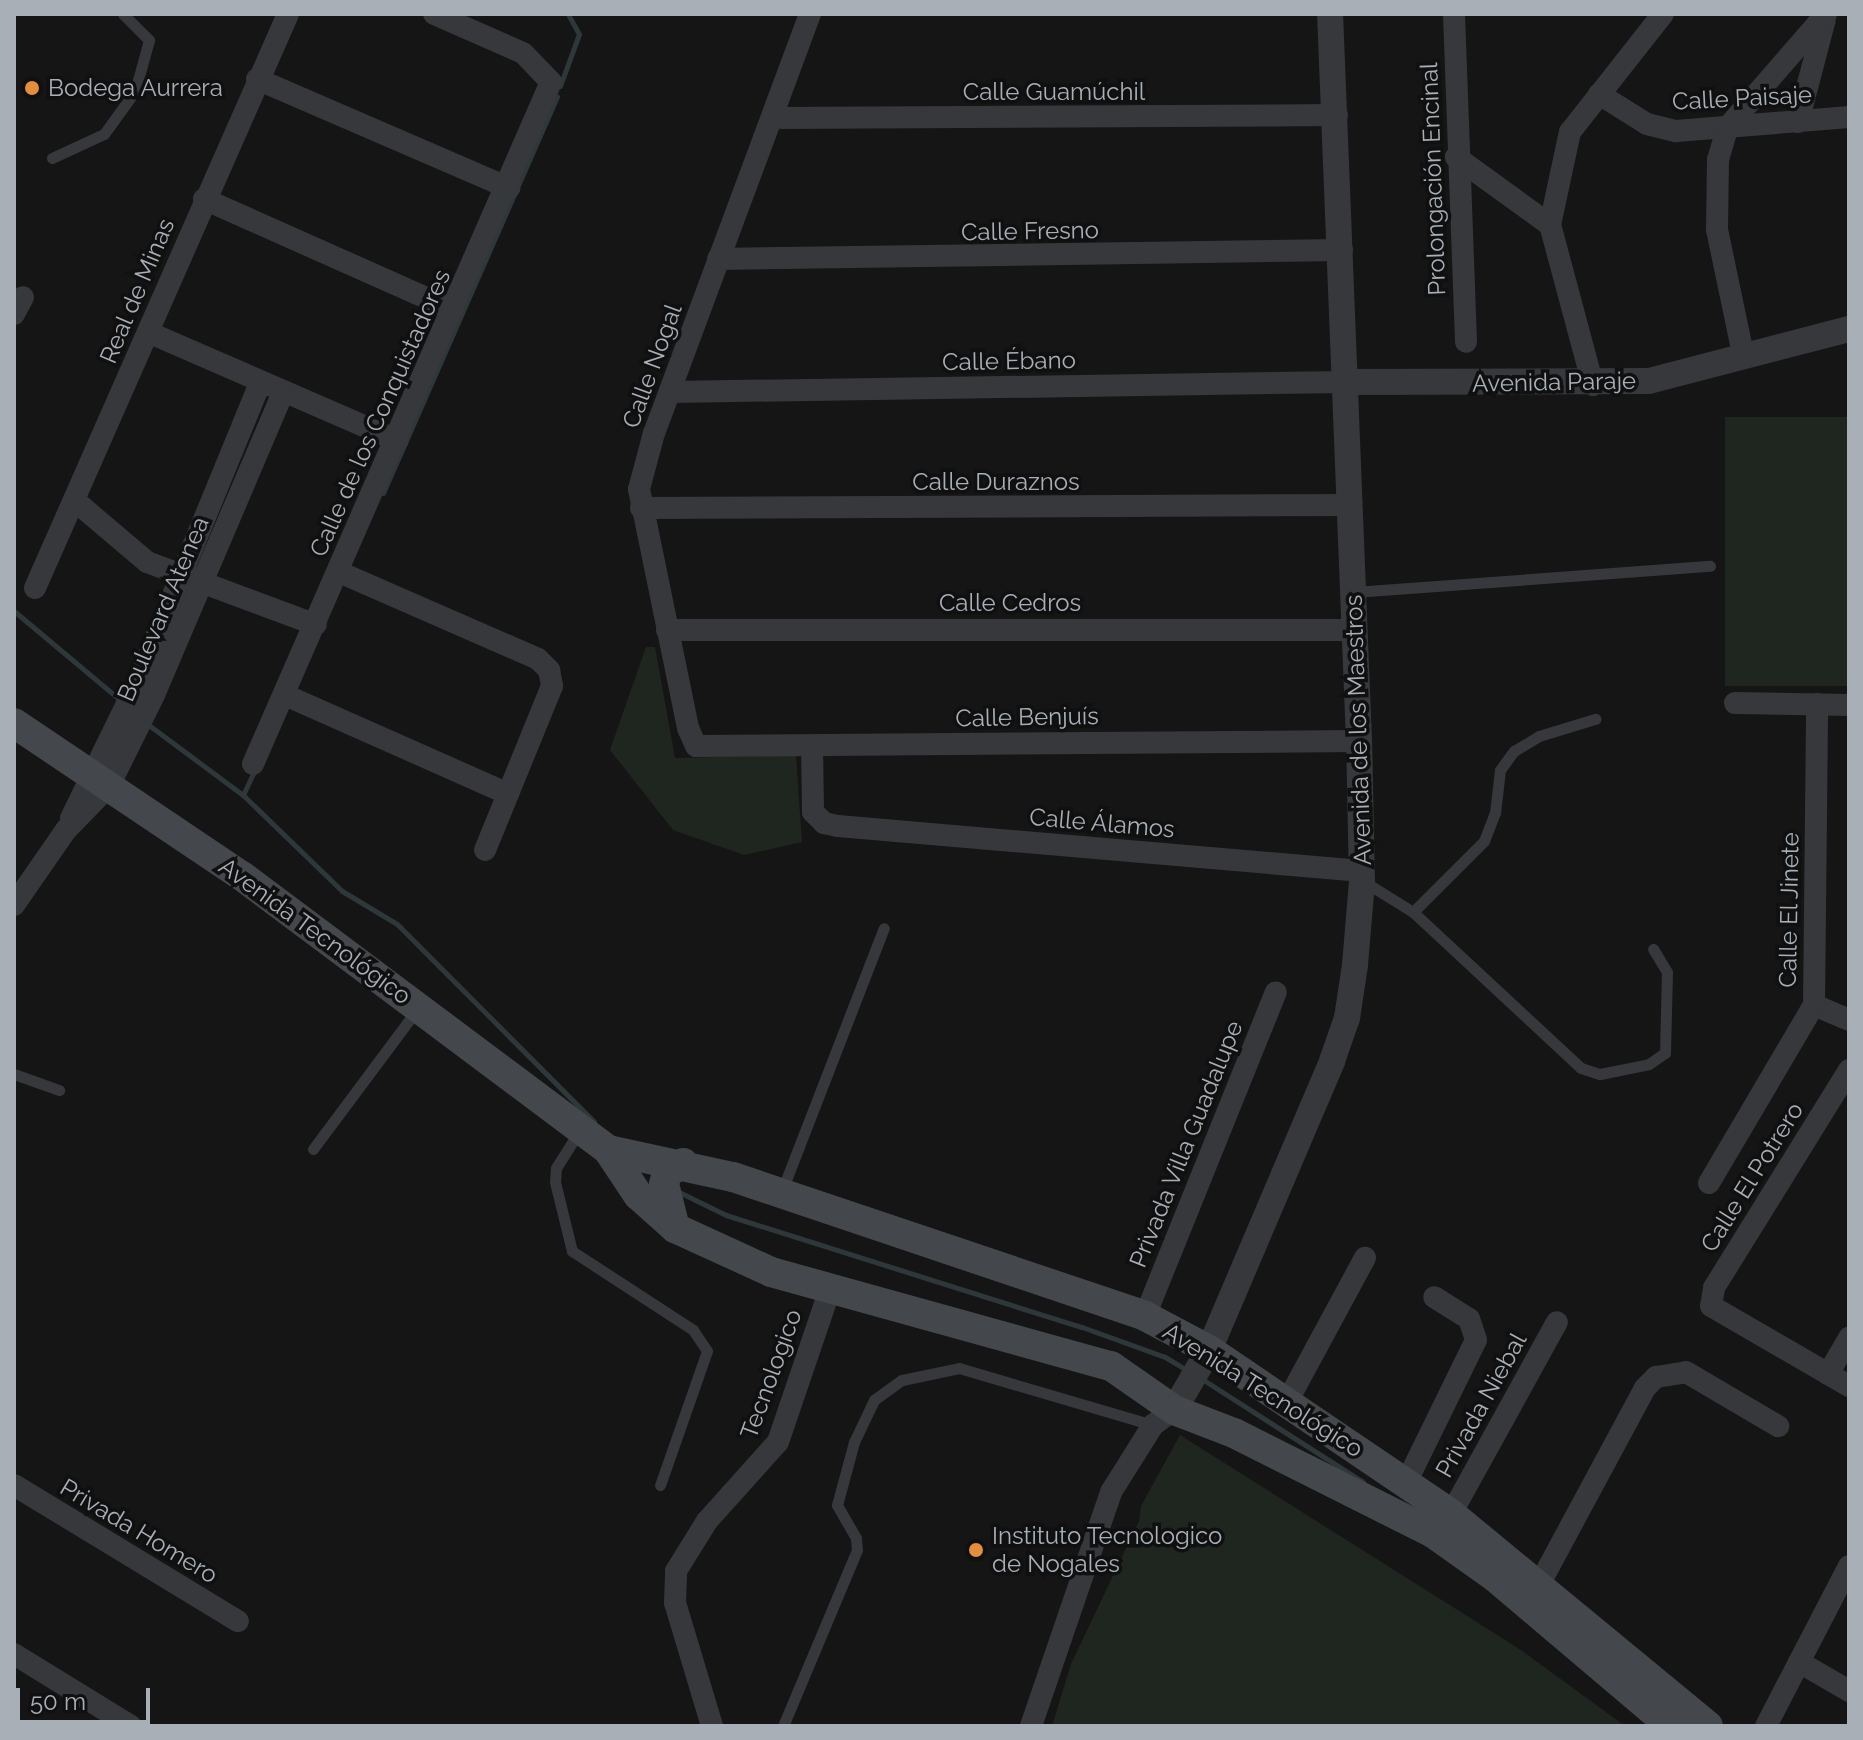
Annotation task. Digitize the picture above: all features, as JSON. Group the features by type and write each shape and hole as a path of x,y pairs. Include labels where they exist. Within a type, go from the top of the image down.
{"main road":[{"name":"Avenida Tecnológico","path":"14,723 242,876 608,1150 638,1195 675,1228 771,1272 1111,1366 1170,1411 1234,1433 1433,1533 1495,1577 1671,1726"},
{"name":"Avenida Tecnológico","path":"608,1150 683,1163 781,1193 1145,1316 1287,1402 1451,1514 1540,1583 1708,1726"},
{"path":"675,1228 664,1184 667,1173 683,1163"}],"street":[{"name":"Real de Minas","path":"35,588 288,14"},
{"name":"Calle de los Conquistadores","path":"253,764 509,188 551,82 523,53 434,14"},
{"name":"Calle Nogal","path":"696,746 641,508 644,462 810,14"},
{"name":"Avenida de los Maestros","path":"1170,1411 1207,1354 1347,1018 1362,876 1348,382 1330,14"},
{"name":"Prolongación Encinal","path":"1454,14 1456,157 1466,342"},
{"path":"1593,385 1550,225 1570,132 1663,14"},
{"path":"1798,122 1826,14"},
{"path":"1743,354 1717,230 1718,160 1727,128 1826,14"},
{"path":"257,79 509,188"},
{"name":"Calle Paisaje","path":"1599,94 1660,129 1727,128 1849,117"},
{"name":"Calle Guamúchil","path":"772,118 1337,115"},
{"path":"1456,157 1550,225"},
{"path":"204,199 453,310"},
{"name":"Calle Fresno","path":"718,259 1342,250"},
{"name":"Avenida Paraje","path":"1348,382 1593,385 1649,381 1743,354 1849,329"},
{"path":"150,333 398,441"},
{"name":"Calle Ébano","path":"671,392 1348,382"},
{"name":"Boulevard Atenea","path":"191,582 260,383"},
{"name":"Boulevard Atenea","path":"14,905 99,781 131,721 191,582 283,393"},
{"path":"74,500 136,554 191,582 316,625"},
{"name":"Calle Duraznos","path":"641,508 1351,505"},
{"path":"339,572 545,664 552,686 485,850"},
{"name":"Calle Cedros","path":"667,630 1354,630"},
{"path":"285,695 508,794"},
{"path":"1735,703 1849,705"},
{"name":"Calle El Jinete","path":"1709,1183 1814,1005 1817,704"},
{"name":"Calle Benjuís","path":"696,746 1359,741"},
{"name":"Calle Álamos","path":"812,746 813,812 824,823 1362,876"},
{"name":"Privada Villa Guadalupe","path":"1145,1316 1276,992"},
{"path":"1814,1005 1849,1020"},
{"name":"Calle El Potrero","path":"1828,1374 1716,1314 1711,1306 1714,1288 1849,1070"},
{"path":"1287,1402 1365,1258"},
{"name":"Tecnologico","path":"712,1726 675,1603 676,1571 707,1521 778,1442 830,1289"},
{"path":"1406,1483 1476,1340 1469,1319 1434,1297"},
{"name":"Privada Niebal","path":"1451,1514 1557,1322"},
{"path":"1849,1338 1828,1374 1849,1386"},
{"path":"1540,1583 1645,1388 1656,1377 1686,1372 1778,1426"},
{"path":"1031,1726 1111,1492 1170,1411"},
{"name":"Privada Homero","path":"14,1485 238,1621"},
{"path":"1766,1726 1849,1566"},
{"path":"14,1654 131,1726"},
{"path":"1799,1662 1849,1691"}],"lane":[{"path":"52,158 104,134 135,91 149,40 123,14"},
{"path":"1354,592 1710,566"},
{"path":"1413,912 1484,841 1495,813 1500,770 1514,751 1539,736 1595,719"},
{"path":"1362,876 1413,912 1581,1068 1600,1074 1649,1064 1665,1053 1667,972 1653,949"},
{"path":"781,1193 884,928"},
{"path":"313,1149 419,1006"},
{"path":"14,1074 59,1090"},
{"path":"580,1130 556,1168 555,1182 572,1251 693,1330 707,1351 660,1485"},
{"path":"783,1726 857,1550 856,1538 837,1505 854,1442 874,1400 902,1380 959,1368 1170,1411"}],"shaded area":[{"path":"1725,417 1849,417 1849,686 1725,686"},
{"path":"646,647 655,647 675,758 796,755 802,842 744,855 673,830 610,750"},
{"path":"1180,1435 1521,1650 1625,1726 1052,1726 1071,1664 1139,1521 1141,1506"}],"waterway":[{"path":"560,86 579,34 568,14"},
{"path":"383,493 557,96"},
{"path":"14,611 120,700"},
{"path":"146,723 243,795 342,891 397,924 594,1122"},
{"path":"243,795 254,771"},
{"path":"677,1191 726,1215 1082,1327 1165,1357 1187,1370"},
{"path":"1202,1379 1363,1482"}],"place":[{"name":"Bodega Aurrera","path":"32,88"},
{"name":"Instituto Tecnologico de Nogales","path":"976,1550"}]}
